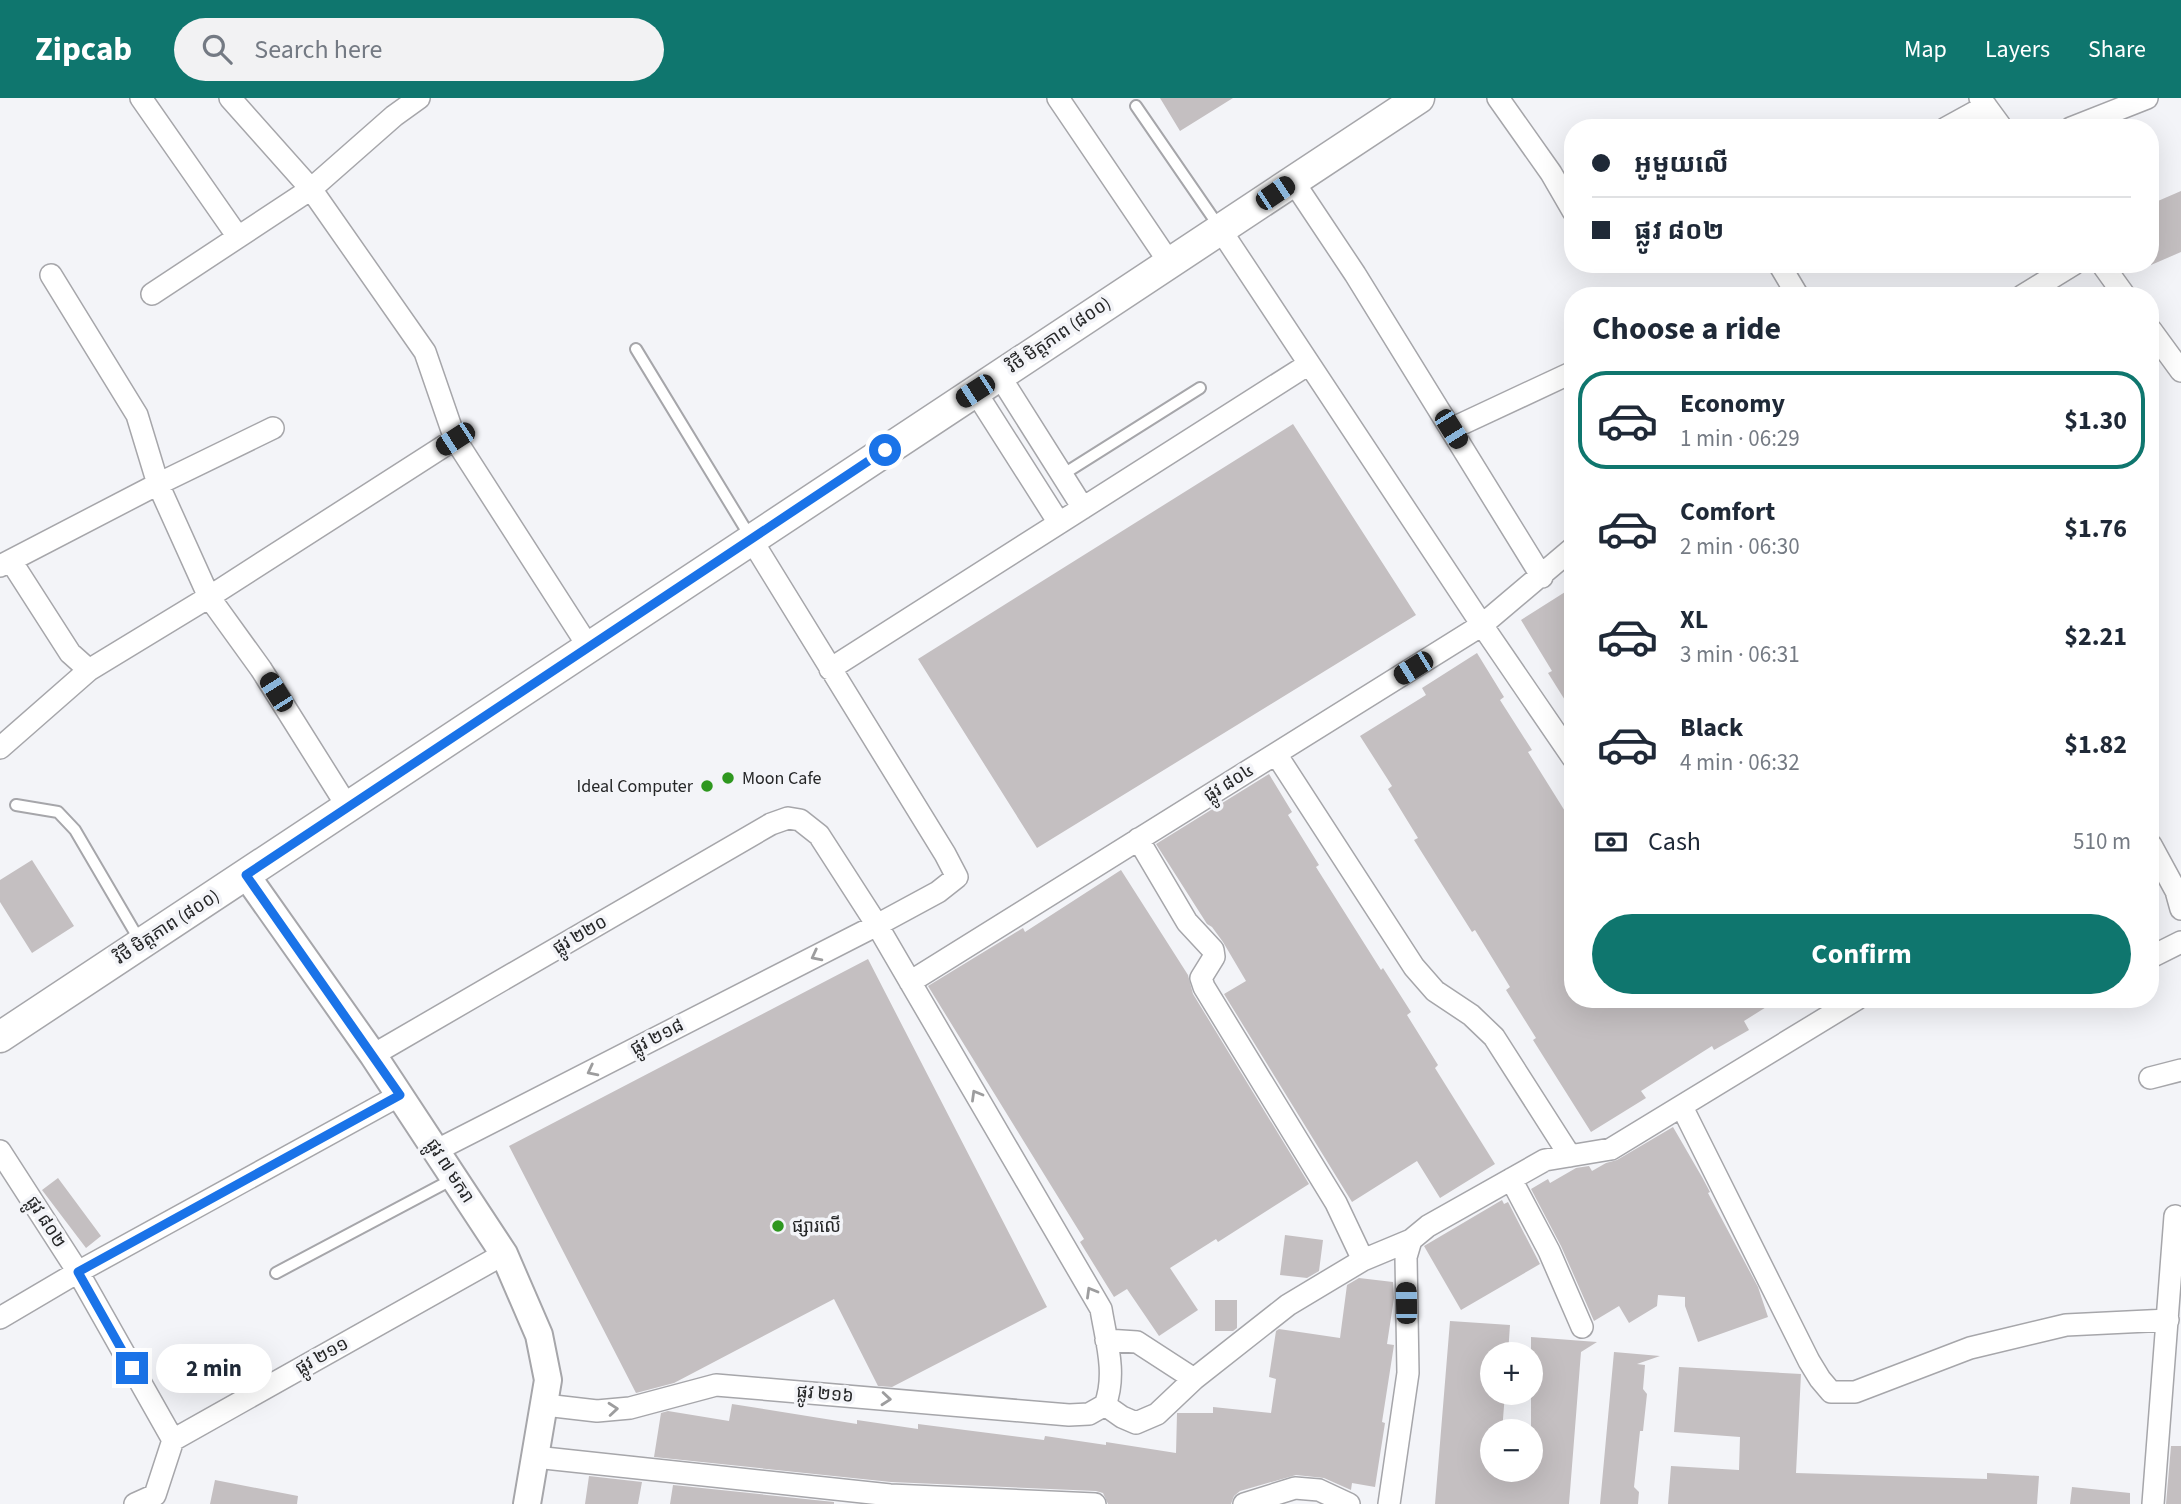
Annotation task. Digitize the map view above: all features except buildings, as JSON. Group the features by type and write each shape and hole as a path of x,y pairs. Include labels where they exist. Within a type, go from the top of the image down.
{"main road":[{"name":"វិថី មិត្តភាព (៨០០)","path":"0,1037 1419,98"}],"street":[{"path":"141,98 237,237"},
{"path":"383,98 394,116"},
{"path":"152,294 311,189 394,116 419,98"},
{"path":"1058,98 1169,262"},
{"path":"1498,98 1564,196"},
{"path":"2094,119 2147,98"},
{"path":"1959,119 1983,102 1995,119"},
{"path":"242,103 311,189 425,352 455,439 588,646"},
{"path":"1293,181 1355,274 1542,577"},
{"path":"1220,229 1564,745"},
{"path":"2037,287 2059,273"},
{"path":"51,275 137,415 158,484 209,597 261,669 347,806"},
{"path":"2159,337 2174,349 2181,371"},
{"path":"751,539 831,668 1309,364"},
{"path":"1451,429 1564,376"},
{"path":"987,383 1062,475 1083,508"},
{"path":"987,383 1059,523"},
{"path":"89,670 70,653 5,564 158,484 273,428"},
{"path":"1,745 89,670 209,597 455,439"},
{"name":"ផ្លូវ ៨០៤","path":"910,982 1482,625 1564,558"},
{"name":"ផ្លូវ ២១៨","path":"437,1150 877,925 939,892 957,877 831,668"},
{"path":"1276,754 1414,967 1435,991 1471,1015 1494,1037 1570,1156"},
{"name":"ផ្លូវ ២២០","path":"373,1055 771,824 788,818 800,820 819,835 877,925"},
{"path":"1138,839 1187,922 1213,950 1214,957 1201,978 1204,987 1336,1203 1363,1260"},
{"path":"2159,860 2176,891 2181,909"},
{"name":"ផ្លូវ ៧ មករា","path":"246,875 373,1055 504,1254 539,1335 548,1380 527,1504"},
{"path":"877,925 1101,1309 1111,1373 1110,1392 1105,1405 1136,1423 1157,1414 1194,1379 1288,1305 1363,1260 1412,1240 1428,1226 1545,1160 1611,1150 1842,1008"},
{"path":"2159,953 2181,942"},
{"path":"2150,1078 2181,1070"},
{"path":"0,1318 78,1272 400,1095"},
{"path":"1682,1107 1809,1361 1831,1392 1855,1392 1970,1348 2066,1325 2168,1320"},
{"name":"ផ្លូវ ៨០២","path":"0,1151 78,1272 173,1440"},
{"path":"1511,1179 1549,1251 1582,1327"},
{"path":"2153,1504 2175,1216"},
{"path":"1389,1504 1408,1373 1406,1257 1412,1240"},
{"name":"ផ្លូវ ២១១","path":"173,1440 504,1254"},
{"path":"1106,1340 1137,1342 1194,1379"},
{"name":"ផ្លូវ ២១៦","path":"545,1405 597,1411 630,1408 716,1385 1069,1415 1089,1414 1105,1405"},
{"path":"135,1504 154,1499 173,1440"},
{"path":"535,1457 890,1495 1095,1504"},
{"path":"1244,1504 1295,1488 1319,1490 1349,1504"}],"lane":[{"path":"1136,106 1220,229"},
{"path":"636,349 751,539"},
{"path":"1062,475 1200,388"},
{"path":"16,805 58,812 65,818 75,830 141,944"},
{"path":"276,1273 455,1178"}],"place":[{"name":"Moon Cafe","path":"728,778"},
{"name":"Ideal Computer","path":"707,786"},
{"name":"ផ្សារលើ","path":"778,1226"}],"route":[{"path":"132,1368 78,1272 400,1095 246,875 885,450"}]}
